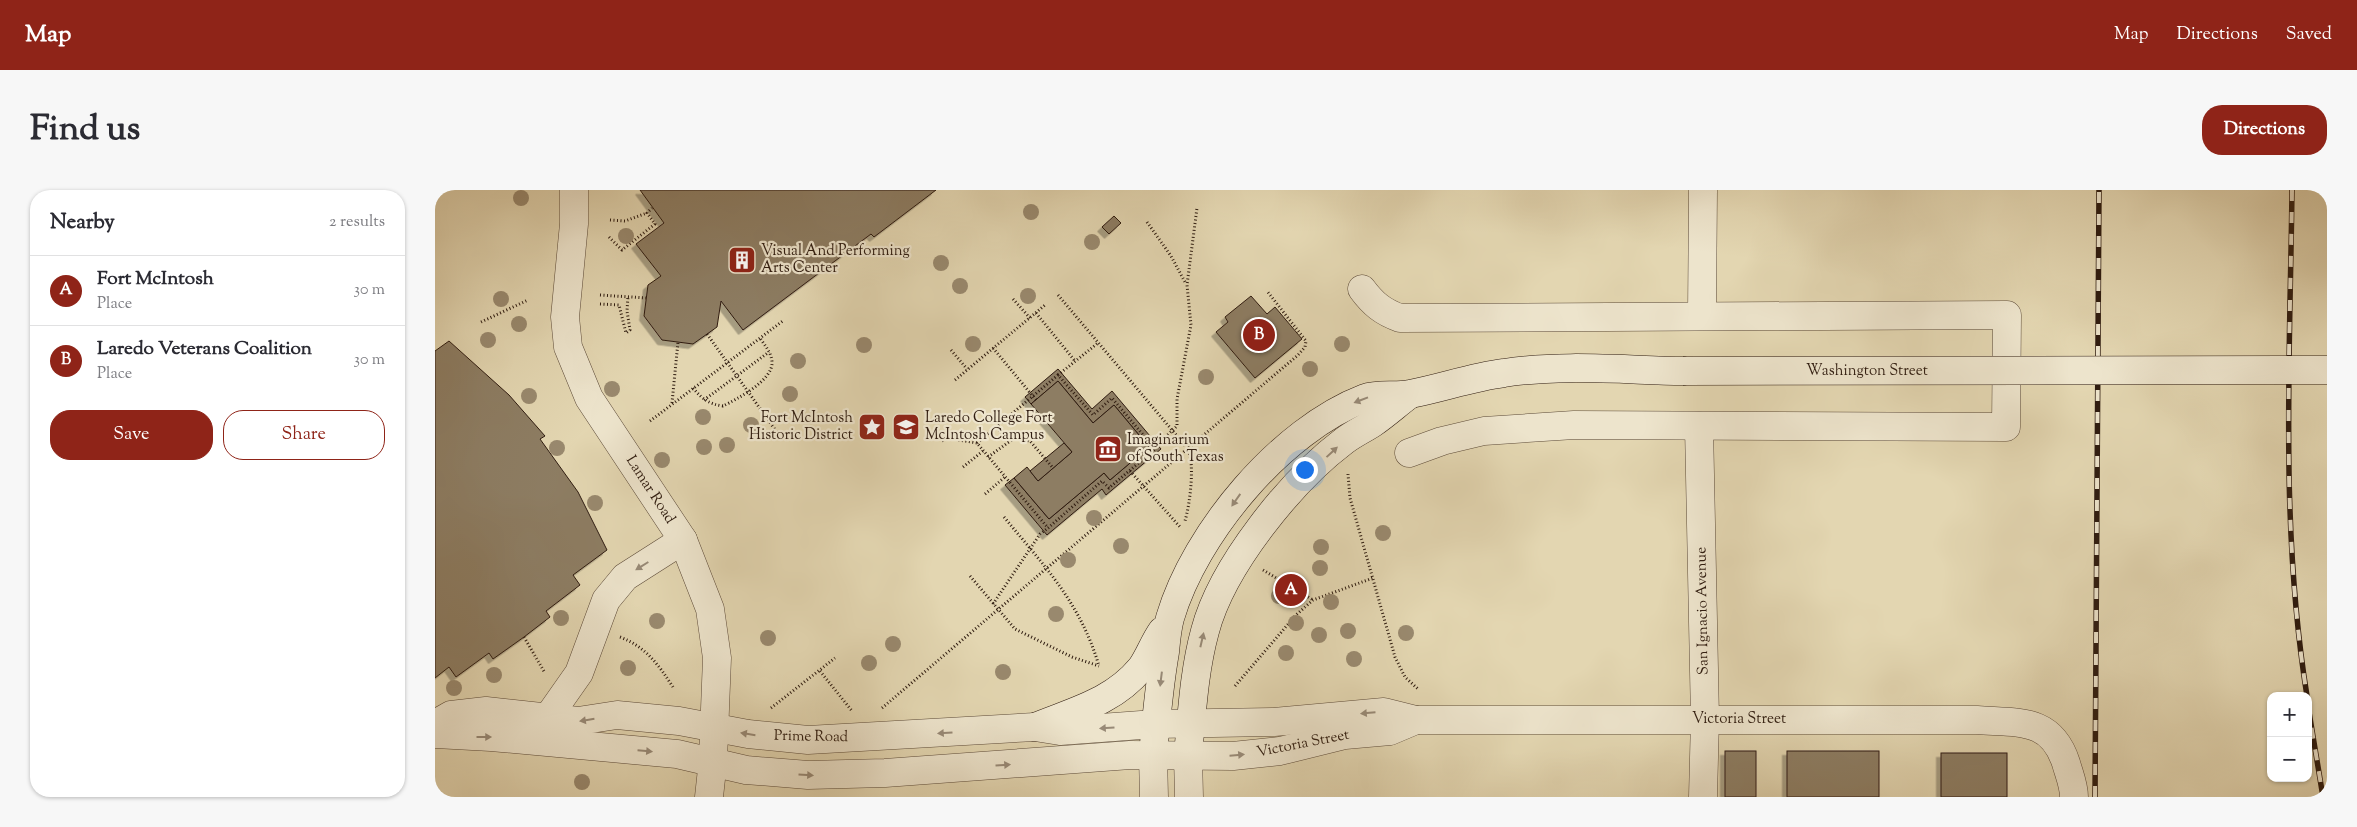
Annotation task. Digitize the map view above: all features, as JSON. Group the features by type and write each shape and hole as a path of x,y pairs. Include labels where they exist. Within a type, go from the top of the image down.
{"street":[{"name":"Lamar Road","path":"574,190 574,224 565,317 567,346 589,398 683,540 710,608 717,658 715,727 709,797"},
{"path":"1702,316 1703,190"},
{"path":"1363,289 1372,302 1386,313 1400,318 2007,315 2006,427 1574,425 1493,431 1442,441 1409,453"},
{"name":"Washington Street","path":"1409,395 1453,382 1504,373 1543,370 2327,370"},
{"path":"1154,797 1153,755 1155,724 1170,620 1183,584 1203,549 1240,494 1307,429 1340,408 1368,397 1409,395"},
{"path":"1189,797 1188,754 1197,664 1205,629 1220,592 1237,560 1268,519 1303,479 1344,440 1375,422 1409,395"},
{"name":"San Ignacio Avenue","path":"1699,426 1705,719 1703,797"},
{"path":"546,720 579,673 606,600 625,577 683,540"},
{"path":"1035,727 1085,709 1102,701 1119,688 1142,667 1154,642 1170,620"},
{"name":"Prime Road","path":"435,724 451,716 486,711 546,720 578,721 617,716 715,727 748,734 808,740 1035,727 1060,731 1191,723"},
{"name":"Victoria Street","path":"1191,723 1274,722 1384,712 1416,720 1977,720 2033,724 2056,740 2074,788 2073,797"},
{"name":"Victoria Street","path":"1188,754 1233,756 1280,750 1345,735 1390,731 1416,720"},
{"path":"435,734 491,737 677,754 713,760 746,770 808,775 885,773 1188,754"}],"path":[{"path":"610,220 625,221 647,213 653,208"},
{"path":"993,604 1040,534 1102,481 1109,488 1130,471 1177,426 1177,399 1191,324 1187,285 1197,208"},
{"path":"609,237 622,250 655,224 647,213"},
{"path":"1147,222 1171,256 1187,285"},
{"path":"881,709 1144,487 1305,347 1306,341 1303,334 1267,291"},
{"path":"600,295 647,298"},
{"path":"1057,295 1172,432 1188,448 1191,454 1189,503 1184,524 1180,529 1130,471"},
{"path":"600,304 619,305 626,333 631,330 627,311 628,296"},
{"path":"1013,299 1029,318"},
{"path":"481,322 528,300"},
{"path":"955,380 1045,305"},
{"path":"1035,313 1075,361"},
{"path":"651,421 672,403 728,363 783,320"},
{"path":"707,334 781,438"},
{"path":"693,388 704,400 723,406 748,391 770,372 772,362 769,352 760,338"},
{"path":"672,403 678,342"},
{"path":"977,443 1035,398 1058,375 1098,343"},
{"path":"993,348 1035,398"},
{"path":"951,350 967,370"},
{"path":"704,400 769,352"},
{"path":"1058,375 1093,415 1113,398 1155,447"},
{"path":"997,426 1009,441"},
{"path":"942,441 947,438 977,443 1048,528"},
{"path":"988,457 1013,439 1029,441 1053,468"},
{"path":"963,467 983,451"},
{"path":"1348,471 1350,498 1399,668 1418,689"},
{"path":"985,494 1005,477"},
{"path":"1004,517 1047,568 1080,617 1099,666 1104,672"},
{"path":"1260,568 1313,600"},
{"path":"970,576 1015,629 1072,658 1099,666"},
{"path":"1235,686 1296,615 1313,600 1373,578"},
{"path":"612,634 633,642 654,658 673,687"},
{"path":"524,637 546,676"},
{"path":"771,708 835,658"},
{"path":"819,670 852,711"}],"building":[{"name":"Visual And Performing Arts Center","path":"640,190 936,190 874,237 871,234 743,330 721,301 717,327 693,344 662,340 644,316 648,285 661,276 636,244 664,223"},
{"path":"1114,216 1121,223 1109,234 1102,227"},
{"path":"1251,296 1267,314 1275,307 1302,339 1255,378 1216,332 1228,322 1225,317"},
{"path":"449,341 509,395 545,436 540,439 578,492 607,550 573,575 580,585 546,611 550,617 524,637 493,659 489,653 456,677 449,667 435,678 435,351"},
{"path":"1058,369 1092,409 1112,391 1161,449 1106,495 1102,489 1047,535 1005,485 1014,478 1049,519 1104,473 1110,480 1149,447 1114,405 1093,423 1058,381 1031,404 1025,397"},
{"name":"Imaginarium of South Texas","path":"1058,381 1093,423 1114,405 1149,447 1110,480 1104,473 1049,519 1014,478 1027,467 1038,481 1072,452 1031,404"},
{"path":"1064,443 1072,452 1038,481 1030,471"},
{"path":"1725,751 1756,751 1756,797 1725,797"},
{"path":"1787,751 1879,751 1879,797 1787,797"},
{"path":"1941,753 2007,753 2007,797 1941,797"}],"railway":[{"path":"2095,797 2099,190"},
{"path":"2292,190 2289,380 2290,507 2293,570 2306,692"},
{"path":"2312,730 2323,797"}],"place":[{"name":"Visual And Performing Arts Center","path":"742,260"},
{"name":"Laredo Veterans Coalition","path":"1259,335"},
{"name":"Fort McIntosh Historic District","path":"872,427"},
{"name":"Laredo College Fort McIntosh Campus","path":"906,427"},
{"name":"Imaginarium of South Texas","path":"1108,449"},
{"name":"Fort McIntosh","path":"1291,590"}]}
